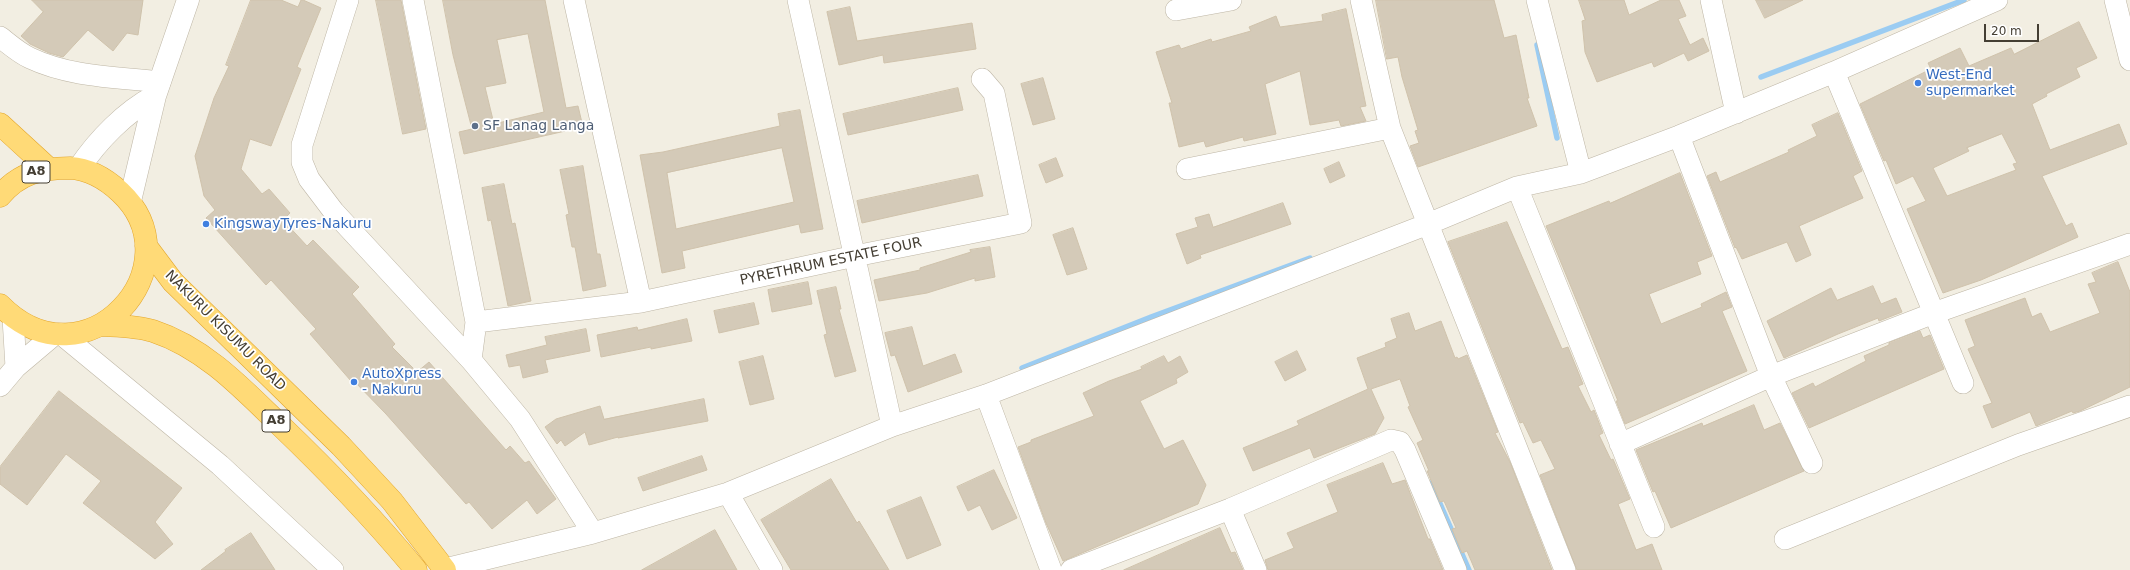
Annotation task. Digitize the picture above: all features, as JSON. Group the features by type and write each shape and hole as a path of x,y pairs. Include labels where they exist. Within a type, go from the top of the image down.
{"highway":[{"name":"A8","path":"0,124 48,168"},
{"name":"A8","path":"0,196 6,188 26,175 48,168 79,168 107,180 130,201 141,222 146,246 142,277 127,305 102,325 82,332 58,334 40,331 7,311"},
{"name":"NAKURU KISUMU ROAD","path":"146,246 173,282 341,446 392,501 445,570"},
{"name":"A8","path":"102,325 128,326 153,331 196,352 230,376 342,486 385,532 416,570"}],"street":[{"path":"130,201 157,89 188,0"},
{"path":"348,0 310,115 302,145 302,162 309,179 334,212 471,360 520,419 593,532"},
{"path":"413,0 476,322 471,360"},
{"path":"574,0 642,302"},
{"path":"798,0 892,426"},
{"path":"1176,10 1231,0"},
{"path":"1360,0 1390,128 1565,570"},
{"path":"1537,0 1581,173"},
{"path":"1711,0 1736,112"},
{"path":"445,570 593,532 728,493 892,426 986,395 1428,224 1517,187 1581,173 1679,136 1834,72 1997,0"},
{"path":"2115,0 2130,60"},
{"path":"0,37 29,58 51,67 73,73 157,89"},
{"path":"1834,72 1963,383"},
{"name":"PYRETHRUM ESTATE FOUR","path":"476,322 642,302 855,256 1022,224 994,93 982,79"},
{"path":"79,168 91,151 138,105 157,89"},
{"path":"1187,169 1390,128"},
{"path":"1679,136 1771,376 1812,463"},
{"path":"1517,187 1654,527"},
{"path":"1620,444 1771,376 1934,313 2130,244"},
{"path":"7,311 16,366"},
{"path":"0,386 16,366 58,334 220,465 333,570"},
{"path":"986,395 1051,570"},
{"path":"1785,539 2018,445 2130,406"},
{"path":"1071,570 1230,509 1391,440 1400,442 1456,570"},
{"path":"728,493 772,570"},
{"path":"1230,509 1256,570"}],"building":[{"path":"32,0 143,0 138,35 127,33 113,51 88,30 63,57 49,53 30,44 21,36 43,12"},
{"path":"251,0 281,0 298,7 301,0 303,0 321,8 297,67 301,69 271,146 250,139 241,169 262,194 269,189 290,213 283,220 307,246 313,240 359,287 352,294 395,344 392,347 417,372 429,362 506,450 510,446 525,463 529,461 556,499 537,514 527,500 492,529 469,502 466,504 386,414 353,380 351,381 310,334 316,329 271,280 266,285 206,218 215,210 204,196 195,156 214,98 229,66 226,65"},
{"path":"376,0 401,0 426,129 403,134"},
{"path":"443,0 545,0 566,108 578,106 583,127 464,154 459,132 472,129 453,55","holes":["528,34 544,112 494,124 485,87 506,83 497,40"]},
{"path":"1376,0 1494,0 1504,38 1516,35 1529,98 1527,98 1537,126 1418,167 1410,146 1419,143 1415,131 1418,130 1402,77 1398,57 1387,59"},
{"path":"1579,0 1624,0 1629,15 1661,0 1679,0 1686,16 1678,19 1690,45 1703,38 1709,51 1688,61 1684,53 1654,67 1652,62 1597,82 1585,52 1582,21 1585,20"},
{"path":"1756,0 1803,0 1765,18"},
{"path":"850,7 857,41 972,23 976,49 884,63 883,55 839,65 827,12"},
{"path":"1346,9 1366,106 1360,107 1366,121 1341,126 1339,120 1310,125 1300,71 1265,84 1276,134 1244,141 1243,137 1206,147 1204,141 1179,147 1169,103 1172,103 1156,52 1179,45 1181,49 1211,39 1212,42 1251,31 1249,27 1276,16 1280,27 1323,21 1322,15"},
{"path":"2079,22 2097,58 2076,68 2080,77 2046,94 2047,96 2032,104 2050,150 2119,124 2127,144 2042,176 2066,226 2072,223 2078,237 1981,280 1943,293 1907,209 1926,201 1913,176 1896,184 1886,160 1884,161 1860,104 1931,69 1928,63 1960,48 1969,66 2011,48 2014,54","holes":["2002,134 2017,163 2013,164 2016,170 1947,196 1933,168 1969,151 1967,148"]},
{"path":"1043,78 1055,119 1033,125 1021,84"},
{"path":"958,88 963,110 848,135 843,114"},
{"path":"800,110 823,229 801,233 799,224 682,251 685,268 662,273 640,155 663,152 780,126 778,114","holes":["782,148 794,202 676,229 667,173"]},
{"path":"1838,113 1862,171 1853,176 1863,198 1799,226 1811,255 1796,262 1787,242 1742,259 1736,247 1735,248 1707,176 1716,172 1720,182 1789,152 1788,150 1817,136 1812,125"},
{"path":"1056,158 1063,176 1046,183 1039,165"},
{"path":"1339,162 1345,176 1330,183 1324,169"},
{"path":"583,166 597,254 600,254 606,286 583,291 575,247 572,247 566,215 569,214 560,170"},
{"path":"1680,173 1712,256 1697,262 1701,274 1649,294 1661,324 1702,307 1701,304 1726,292 1732,307 1722,311 1747,371 1625,424 1616,401 1618,401 1546,226 1609,201 1610,203"},
{"path":"978,175 983,196 862,223 857,201"},
{"path":"504,184 512,224 515,223 531,301 508,306 491,220 488,221 482,188"},
{"path":"1283,203 1291,224 1200,255 1201,258 1187,264 1176,234 1198,227 1195,218 1209,214 1213,227"},
{"path":"1507,222 1562,349 1568,347 1583,384 1578,386 1591,412 1594,410 1603,433 1599,435 1611,460 1613,459 1630,499 1618,504 1636,550 1652,544 1662,570 1577,570 1540,475 1555,469 1541,440 1533,443 1523,422 1520,423 1448,242"},
{"path":"1073,228 1087,269 1067,275 1053,235"},
{"path":"990,247 995,277 975,281 975,278 927,293 879,301 874,280 920,270 920,268 971,252 970,250"},
{"path":"2118,262 2130,292 2130,387 2080,411 2073,413 2072,411 2036,426 2030,412 1992,428 1983,406 1992,403 1968,349 1975,346 1965,320 2025,298 2032,317 2041,313 2050,332 2100,313 2088,284 2096,282 2092,273"},
{"path":"808,282 812,304 772,312 768,290"},
{"path":"1873,286 1881,304 1896,298 1902,312 1879,321 1878,318 1784,358 1767,321 1831,288 1837,300"},
{"path":"836,287 841,309 839,309 856,371 835,377 824,335 827,334 817,291"},
{"path":"754,303 759,324 719,333 714,311"},
{"path":"1409,313 1415,331 1441,321 1455,358 1457,357 1458,359 1467,355 1498,432 1495,433 1510,462 1552,570 1475,570 1467,551 1462,553 1452,529 1456,528 1444,501 1440,502 1427,471 1429,471 1417,443 1423,440 1408,407 1410,406 1400,379 1371,389 1384,418 1375,434 1314,458 1310,448 1253,471 1243,448 1299,425 1297,421 1368,389 1357,358 1386,347 1385,343 1397,338 1391,319"},
{"path":"687,319 692,341 601,357 597,335 637,327 638,330"},
{"path":"912,327 923,366 955,354 962,372 908,392 895,355 891,356 885,333"},
{"path":"586,329 590,351 545,360 548,372 523,378 520,365 509,367 506,355 547,345 545,337"},
{"path":"1920,331 1923,338 1930,335 1944,369 1809,428 1792,393 1813,383 1815,387 1866,361 1864,356 1889,345 1889,343"},
{"path":"1297,351 1306,370 1285,381 1275,362"},
{"path":"763,356 774,399 750,405 739,362"},
{"path":"1164,356 1168,363 1180,356 1188,372 1176,379 1177,383 1140,401 1164,449 1183,440 1206,485 1198,504 1063,561 1046,523 1018,447 1031,442 1031,440 1094,416 1083,393 1109,381 1142,369 1141,367"},
{"path":"59,391 182,488 155,522 173,544 155,559 83,503 101,481 66,454 27,505 0,484 0,467"},
{"path":"704,399 708,421 618,437 589,445 585,432 565,446 561,440 557,444 545,427 556,419 600,406 604,419"},
{"path":"1754,405 1764,430 1780,423 1804,471 1671,528 1655,491 1653,492 1636,450 1702,423 1703,426"},
{"path":"702,456 707,470 643,491 638,478"},
{"path":"1383,463 1392,484 1405,480 1428,539 1430,539 1443,570 1268,570 1265,560 1294,548 1287,533 1338,512 1327,485"},
{"path":"994,470 1017,518 992,530 980,505 968,511 957,487"},
{"path":"831,479 857,523 859,521 889,570 791,570 761,520"},
{"path":"921,497 941,545 907,559 887,511"},
{"path":"1220,528 1231,553 1235,552 1243,570 1124,570"},
{"path":"715,530 737,570 642,570"},
{"path":"251,533 275,570 201,570 226,551 225,550"}],"waterway":[{"path":"1761,77 1964,0"},
{"path":"1537,45 1557,138"},
{"path":"1022,368 1151,317 1310,258"},
{"path":"1431,483 1469,570"}],"place":[{"name":"West-End supermarket","path":"1918,83"},
{"name":"SF Lanag Langa","path":"475,126"},
{"name":"KingswayTyres-Nakuru","path":"206,224"},
{"name":"AutoXpress - Nakuru","path":"354,382"}]}
